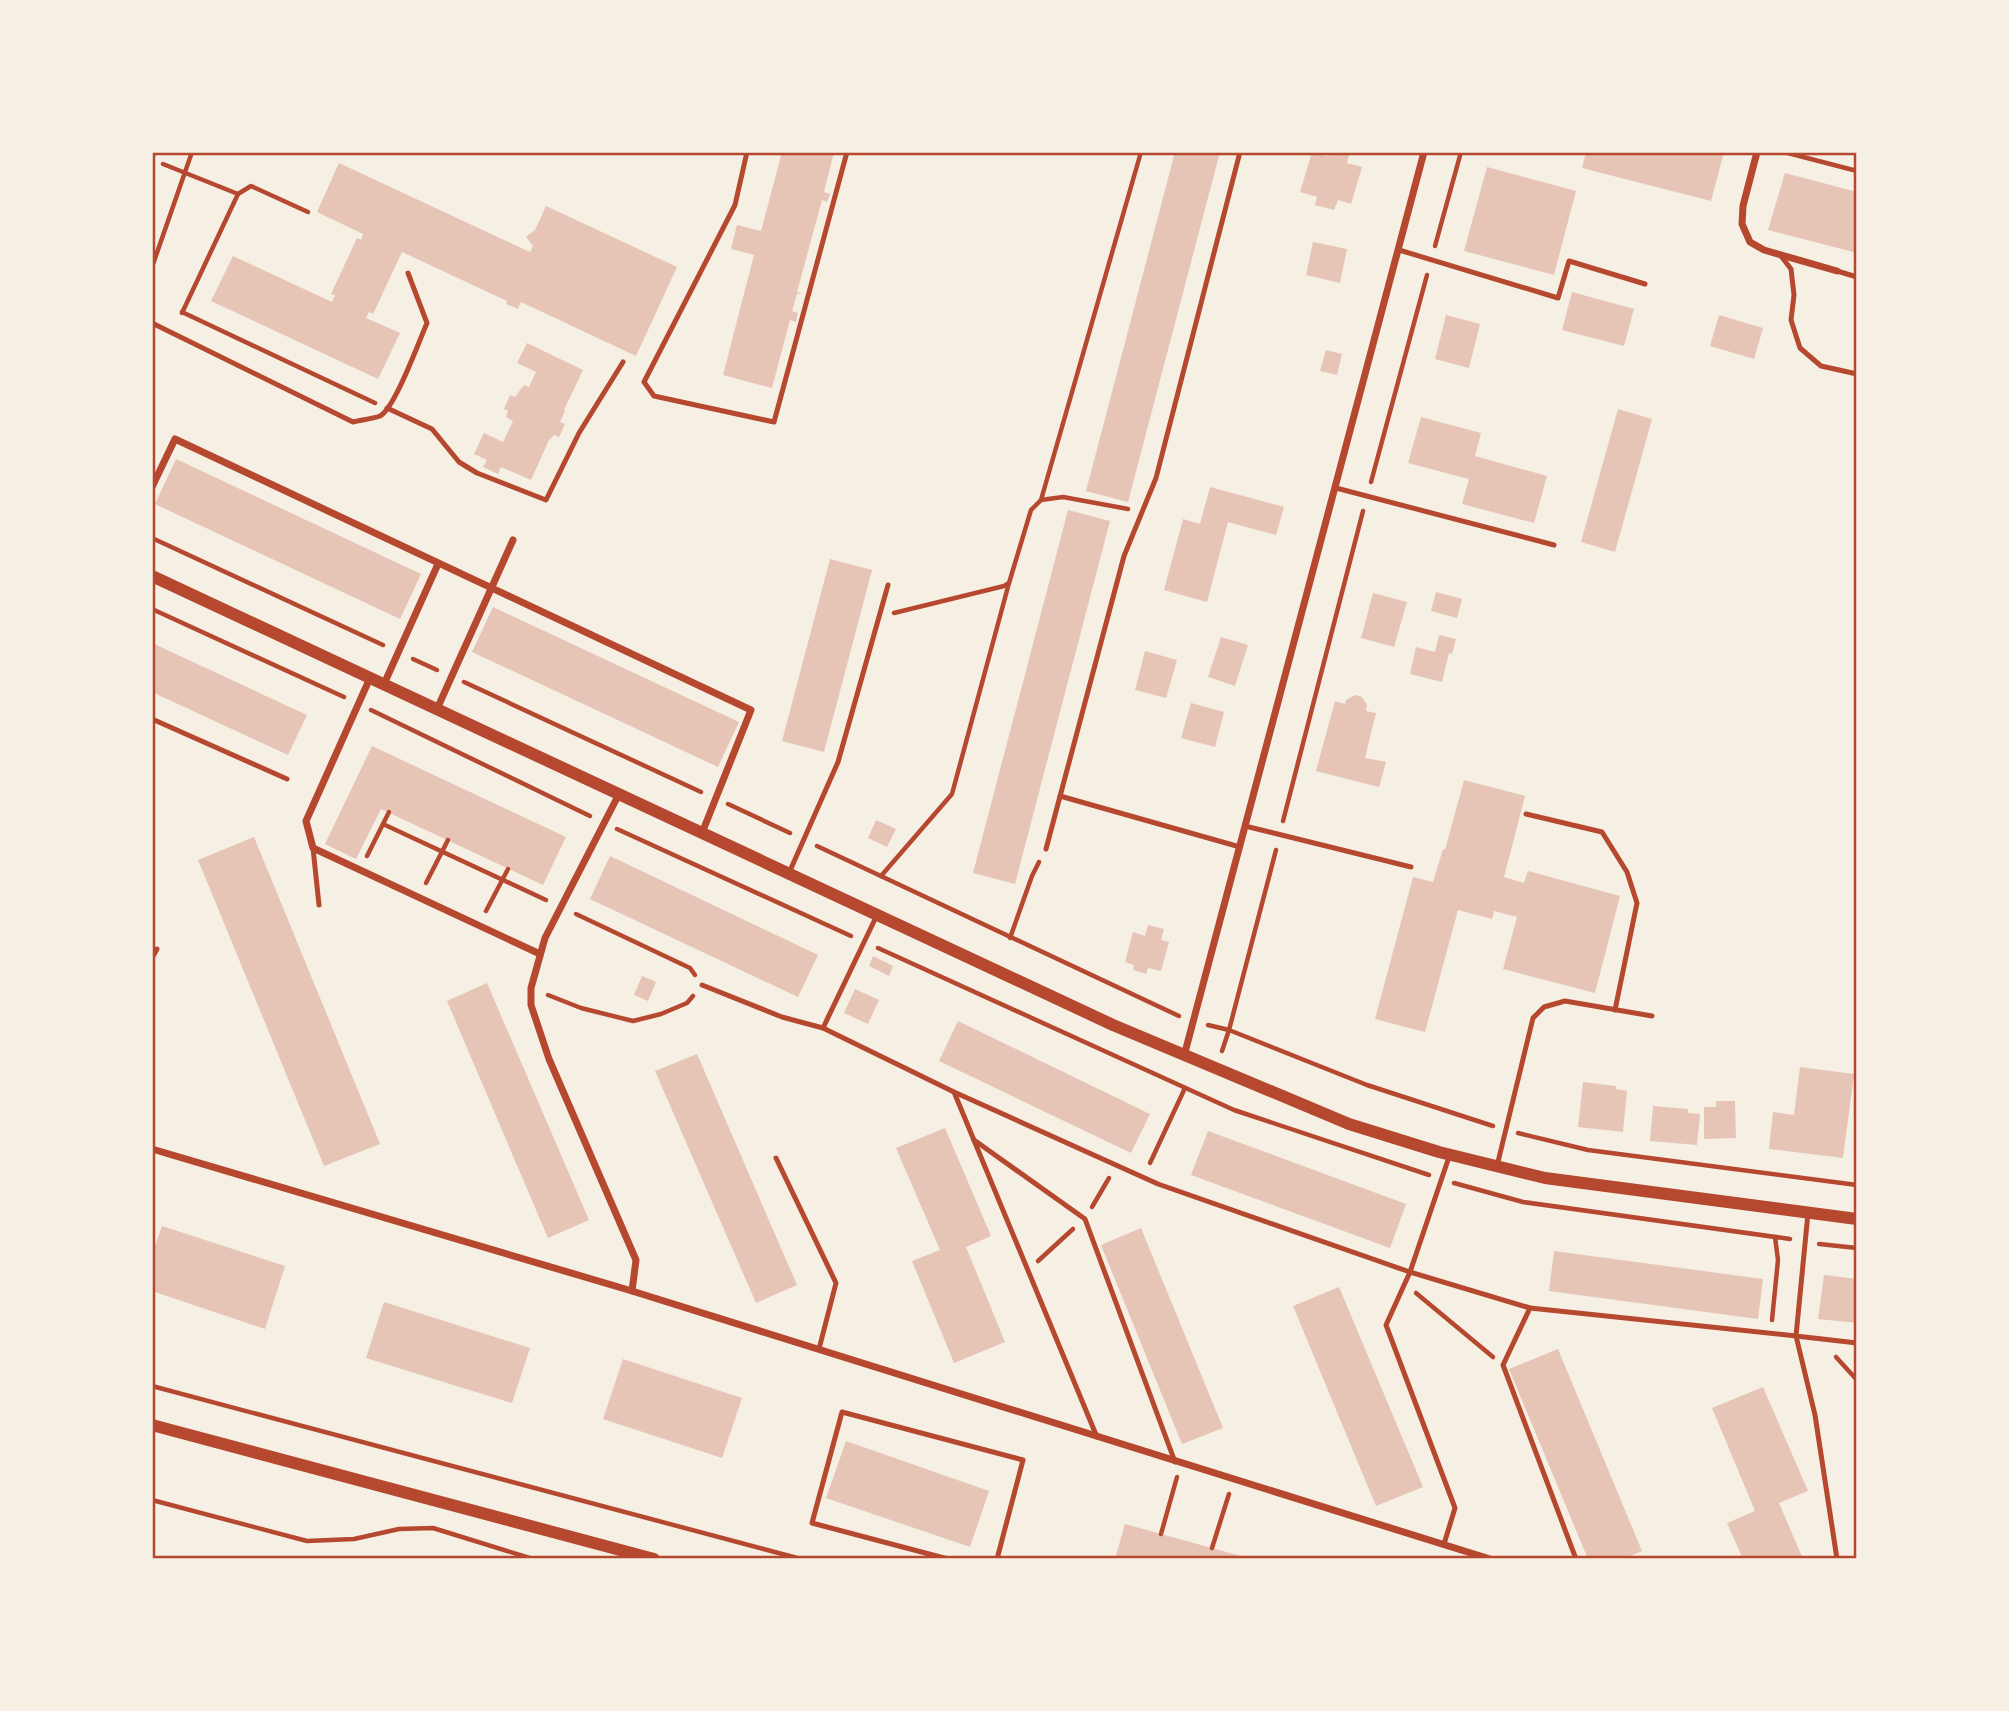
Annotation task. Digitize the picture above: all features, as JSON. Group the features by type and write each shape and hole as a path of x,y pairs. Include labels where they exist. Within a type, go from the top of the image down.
{"street":[{"path":"1184,1056 1424,152"},
{"path":"1757,152 1743,206 1742,224 1750,242 1764,250 1837,271"},
{"path":"152,487 175,439 751,710 702,833"},
{"path":"437,709 513,540"},
{"path":"384,684 438,564"},
{"path":"152,576 1113,1025 1349,1124 1545,1178 1857,1219"},
{"path":"370,678 306,821 313,848 540,954"},
{"path":"619,794 540,954 531,988 531,1005 549,1059 636,1260 632,1291"},
{"path":"152,1149 632,1291 1490,1559"},
{"path":"152,1425 654,1559"}],"lane":[{"path":"747,152 735,205 644,382 654,396 774,422 847,152"},
{"path":"1046,849 1124,556 1156,478 1240,152"},
{"path":"1399,250 1558,298 1569,261 1645,284"},
{"path":"1780,255 1791,269 1794,295 1791,320 1800,348 1821,366 1857,374"},
{"path":"1837,271 1857,277"},
{"path":"152,323 353,422 381,415 387,408 395,396 427,323 408,273"},
{"path":"387,408 432,429 459,462 477,473 546,500 579,433 623,362"},
{"path":"1336,488 1554,545"},
{"path":"789,873 838,762 888,586"},
{"path":"152,719 287,779"},
{"path":"1060,796 1240,847"},
{"path":"1526,814 1602,832 1627,872 1637,903 1615,1010"},
{"path":"1245,826 1411,867"},
{"path":"313,848 319,905"},
{"path":"823,1028 877,915"},
{"path":"152,958 157,949"},
{"path":"702,985 782,1017 823,1028 954,1092 1143,1178 1408,1275 1530,1308 1857,1343"},
{"path":"1497,1166 1533,1018 1544,1007 1565,1001 1651,1016"},
{"path":"954,1092 1097,1437"},
{"path":"974,1140 1085,1219 1178,1462"},
{"path":"1444,1545 1455,1508 1386,1325 1408,1275 1450,1154"},
{"path":"776,1158 836,1283 819,1349"},
{"path":"1808,1213 1796,1336 1815,1415 1837,1559"},
{"path":"1530,1308 1503,1365 1576,1559"},
{"path":"948,1559 812,1523 842,1412 1023,1460 996,1559"}],"path":[{"path":"152,267 192,152"},
{"path":"881,876 952,794 1009,583 1031,510 1041,499 1141,152"},
{"path":"1204,1097 1229,1030 1367,496 1461,152"},
{"path":"1784,152 1857,171"},
{"path":"153,156 184,173 237,194"},
{"path":"165,330 179,319 237,194 251,186 308,212"},
{"path":"182,312 387,408"},
{"path":"1041,499 1063,497 1142,512"},
{"path":"152,538 1193,1022 1229,1030 1367,1085 1506,1131 1588,1150 1857,1185"},
{"path":"879,616 927,606 1009,583"},
{"path":"360,871 388,812"},
{"path":"383,824 690,968 702,985 687,1003 661,1014 633,1021 582,1008 531,988"},
{"path":"418,898 448,840"},
{"path":"1010,937 1031,876 1046,849"},
{"path":"479,926 508,869"},
{"path":"1143,1178 1185,1088"},
{"path":"1771,1334 1778,1260 1775,1237"},
{"path":"1408,1275 1418,1297 1503,1365"},
{"path":"152,1386 801,1559"},
{"path":"1161,1534 1178,1462"},
{"path":"1212,1548 1234,1480"},
{"path":"152,1500 307,1541 354,1539 399,1529 433,1528 533,1559"}],"building":[{"path":"782,152 834,152 824,192 830,194 827,202 822,200 797,292 802,294 797,294 792,311 798,313 796,322 790,320 772,388 723,375 754,255 731,249 737,225 761,231"},
{"path":"1175,152 1220,152 1128,502 1086,491"},
{"path":"1312,152 1328,156 1329,152 1341,152 1349,155 1347,163 1362,167 1351,204 1338,200 1334,210 1315,205 1317,197 1300,192"},
{"path":"1586,152 1724,152 1711,201 1582,168"},
{"path":"339,163 530,252 533,246 526,237 535,230 546,206 677,267 636,356 521,302 518,309 506,304 507,301 402,252 373,314 369,312 366,318 400,333 378,379 211,301 233,256 332,302 335,295 331,294 357,238 361,240 363,234 317,212"},
{"path":"1487,167 1576,191 1554,275 1464,251"},
{"path":"1785,173 1857,192 1857,253 1768,230"},
{"path":"1313,242 1347,249 1340,283 1306,275"},
{"path":"1572,292 1634,309 1624,346 1562,330"},
{"path":"1446,315 1480,324 1469,368 1435,359"},
{"path":"1719,315 1763,328 1754,359 1710,346"},
{"path":"527,343 583,370 564,410 560,422 565,424 559,437 554,435 549,440 531,480 501,467 498,474 483,467 487,460 474,454 484,433 503,442 513,421 506,417 508,411 504,409 510,395 515,397 524,385 529,387 536,372 517,363"},
{"path":"1326,350 1342,354 1337,375 1320,371"},
{"path":"1618,409 1652,419 1615,552 1581,542"},
{"path":"1421,417 1481,433 1475,456 1547,476 1534,523 1462,504 1469,479 1408,463"},
{"path":"176,459 421,574 400,619 155,504"},
{"path":"1210,487 1284,507 1276,535 1228,522 1207,602 1164,590 1183,519 1200,524"},
{"path":"1068,510 1110,521 1015,884 973,873"},
{"path":"830,559 872,570 824,752 782,741"},
{"path":"1436,592 1462,599 1457,618 1431,611"},
{"path":"1373,593 1407,602 1394,647 1361,638"},
{"path":"493,607 739,722 718,767 472,652"},
{"path":"1439,635 1456,639 1452,654 1449,653 1442,682 1410,674 1416,647 1435,652"},
{"path":"1221,637 1248,645 1235,686 1208,677"},
{"path":"152,643 307,715 288,755 152,692"},
{"path":"1145,651 1177,660 1166,698 1135,690"},
{"path":"1355,695 1362,697 1367,705 1366,711 1376,713 1365,758 1386,762 1379,787 1316,771 1335,701 1345,704 1346,700"},
{"path":"1191,703 1224,712 1215,747 1181,738"},
{"path":"372,746 566,837 543,885 381,809 356,859 325,844"},
{"path":"1464,780 1525,796 1504,877 1524,883 1528,871 1620,896 1595,993 1503,969 1517,917 1494,911 1492,919 1458,910 1425,1032 1375,1019 1413,877 1433,882 1443,849 1445,850"},
{"path":"876,820 896,829 887,847 868,838"},
{"path":"254,837 380,1144 324,1166 198,860"},
{"path":"610,856 818,955 798,997 590,899"},
{"path":"1148,925 1164,929 1161,940 1169,942 1161,971 1148,968 1146,974 1133,970 1134,965 1125,962 1133,932 1145,936"},
{"path":"873,956 893,966 889,976 869,966"},
{"path":"642,976 656,982 648,1001 634,995"},
{"path":"487,983 589,1220 548,1238 447,1001"},
{"path":"855,989 879,1000 868,1024 844,1013"},
{"path":"958,1021 1150,1114 1131,1153 939,1061"},
{"path":"697,1054 797,1285 756,1303 655,1071"},
{"path":"1800,1067 1854,1074 1843,1158 1769,1149 1773,1112 1794,1115"},
{"path":"1583,1082 1616,1086 1616,1089 1627,1091 1623,1132 1578,1127"},
{"path":"1716,1101 1735,1101 1736,1138 1704,1139 1704,1107 1716,1107"},
{"path":"1653,1106 1688,1109 1688,1113 1700,1114 1697,1145 1650,1141"},
{"path":"945,1128 991,1236 966,1247 1005,1342 954,1363 912,1261 940,1250 896,1148"},
{"path":"1208,1131 1406,1204 1390,1248 1191,1175"},
{"path":"162,1226 285,1266 265,1329 152,1291 152,1254"},
{"path":"1141,1228 1223,1428 1182,1444 1101,1245"},
{"path":"1554,1251 1763,1279 1758,1319 1549,1291"},
{"path":"1824,1275 1857,1279 1857,1323 1818,1319"},
{"path":"1339,1287 1423,1487 1376,1506 1293,1306"},
{"path":"384,1302 530,1348 512,1403 366,1358"},
{"path":"1558,1349 1642,1551 1623,1559 1588,1559 1509,1369"},
{"path":"623,1359 742,1398 722,1458 603,1419"},
{"path":"1763,1387 1808,1491 1779,1503 1803,1559 1743,1559 1727,1523 1755,1511 1712,1408"},
{"path":"846,1441 989,1491 970,1547 826,1498"},
{"path":"1125,1524 1248,1558 1248,1559 1115,1559"}]}
